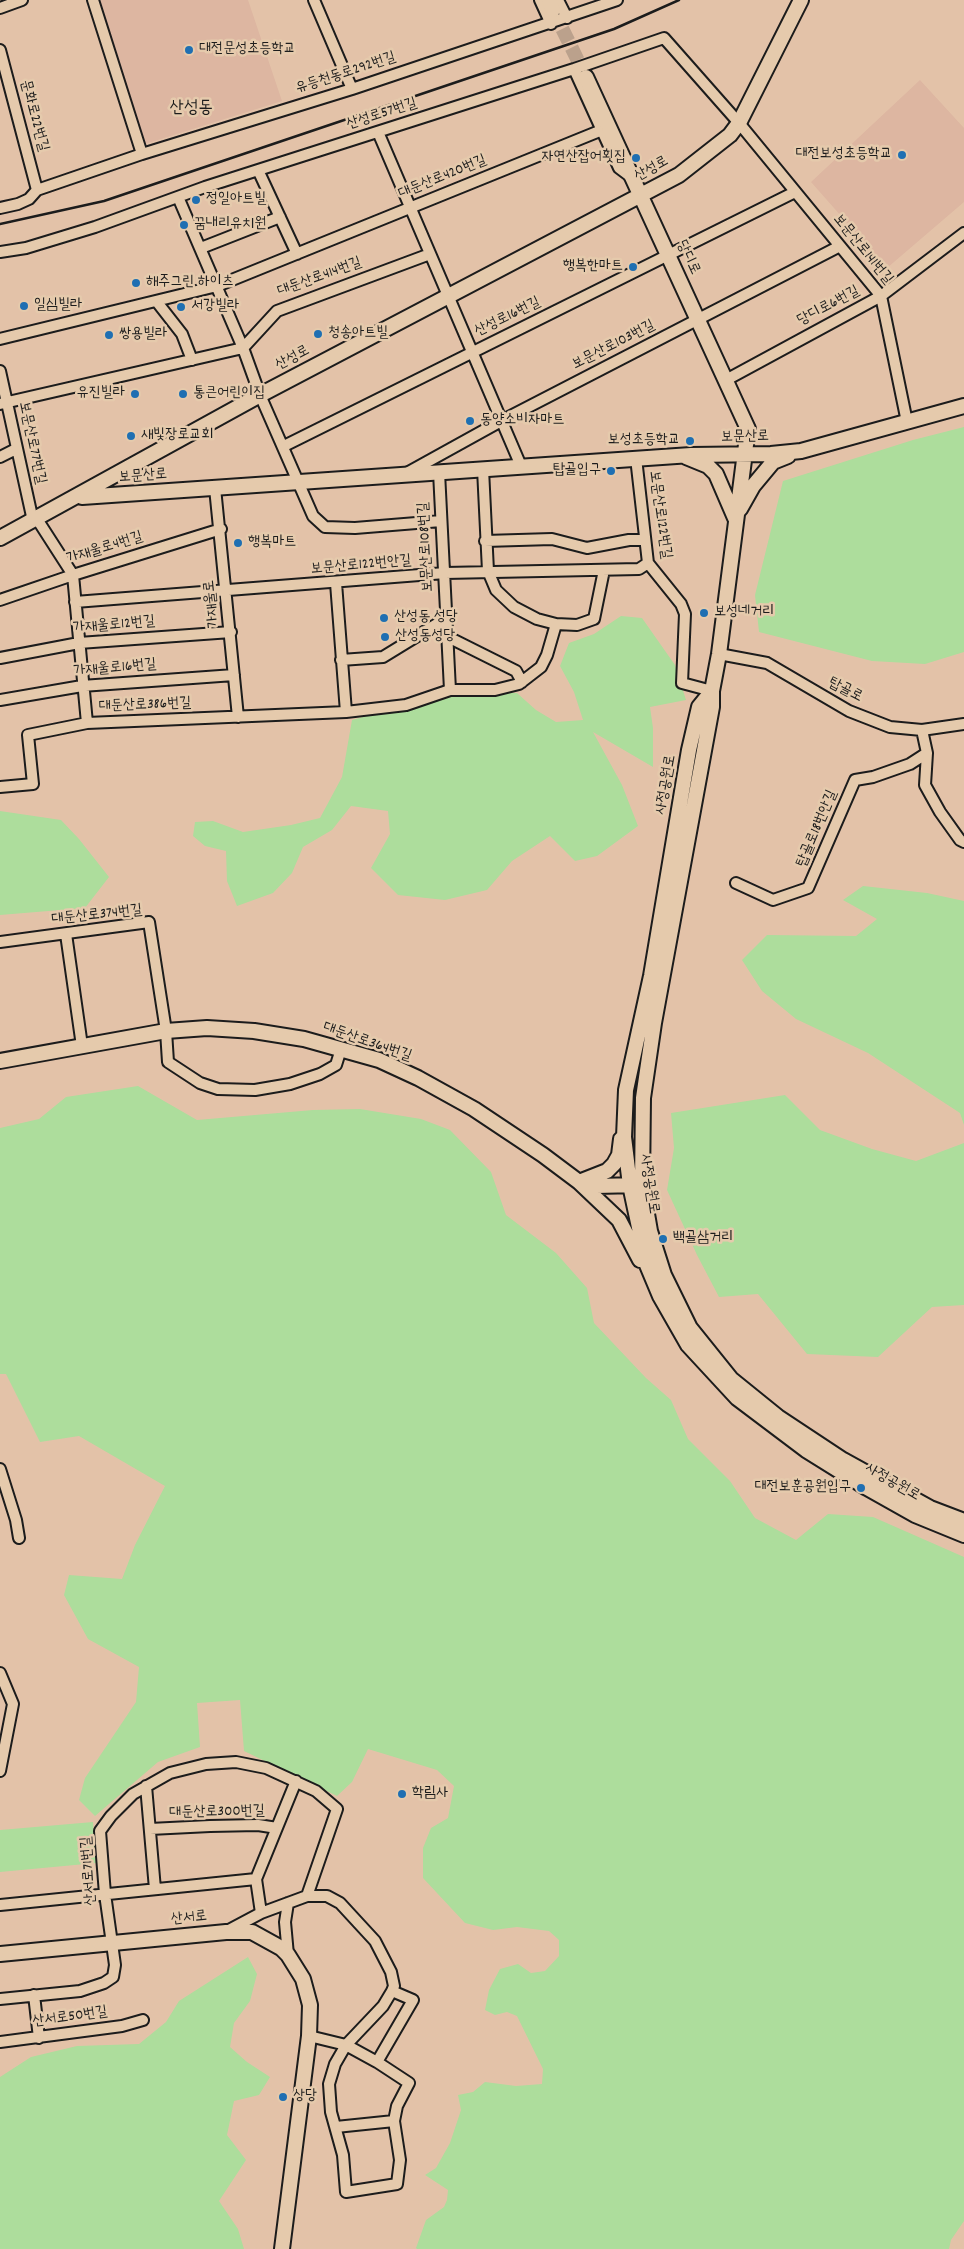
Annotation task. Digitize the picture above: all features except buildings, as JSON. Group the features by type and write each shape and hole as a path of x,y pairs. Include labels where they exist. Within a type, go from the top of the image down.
{"main road":[{"name":"산성로","path":"76,498 260,395 679,175 730,135 739,123 802,0"},
{"name":"당디로","path":"582,70 748,429 746,454"},
{"name":"보문산로","path":"0,538 76,498 680,455 801,451 964,406"},
{"path":"735,518 753,486 773,462 801,451"},
{"name":"사정공원로","path":"746,454 735,518 719,654 712,691 712,707 654,1023 643,1098 636,1185 647,1265 660,1296 688,1345 737,1398 806,1450 868,1488 915,1515 964,1536"},
{"path":"680,455 708,466 716,474 735,518"},
{"name":"사정공원로","path":"712,691 698,707 651,976 626,1090 624,1137 636,1185 664,1275 690,1328 731,1379 778,1417 843,1460 930,1508 964,1521"},
{"name":"대둔산로364번길","path":"0,1061 166,1031 207,1028 254,1031 304,1039 379,1060 449,1094 543,1154 579,1182 596,1186 636,1185"},
{"path":"624,1109 619,1155 614,1164 607,1170 579,1182 619,1220 660,1296"},
{"name":"산서로","path":"0,1954 226,1932 252,1932 281,1948 288,1955 303,1978 310,2005 308,2036 282,2249"}],"street":[{"path":"0,8 22,0"},
{"path":"93,0 142,154"},
{"path":"314,0 352,89"},
{"path":"540,0 556,12"},
{"name":"유등천동로292번길","path":"0,208 18,204 28,199 36,190 142,154 352,89 556,12 617,0"},
{"name":"산성로57번길","path":"0,252 26,248 95,228 258,170 582,70 664,38 739,123"},
{"name":"문화로22번길","path":"0,50 36,190"},
{"path":"582,70 602,130 619,168 632,177"},
{"name":"보문산로141번길","path":"739,123 881,296 907,422"},
{"name":"대둔산로420번길","path":"0,339 218,286 602,130"},
{"path":"378,132 521,466"},
{"path":"258,170 297,254"},
{"name":"산성로16번길","path":"284,446 795,192"},
{"path":"178,197 218,286 260,395 284,446 313,516 325,527 355,528 441,521"},
{"path":"201,248 280,217"},
{"name":"당디로6번길","path":"726,380 881,296 964,232"},
{"name":"보문산로103번길","path":"404,475 501,422 840,246"},
{"name":"대둔산로414번길","path":"243,348 276,311 430,254"},
{"path":"156,302 182,334 192,360"},
{"path":"4,404 243,348"},
{"name":"보문산로77번길","path":"0,371 4,404 35,520 73,575"},
{"path":"0,457 16,449"},
{"name":"보문산로122번길","path":"636,458 648,563 681,604 685,614 682,683 712,691"},
{"path":"483,469 485,541 488,571 496,590 514,606 537,619 556,624 577,625 594,619 604,570"},
{"name":"보문산로108번길","path":"439,472 450,690"},
{"name":"가재울로","path":"215,488 221,528 238,717"},
{"name":"가재울로4번길","path":"0,600 221,528"},
{"path":"485,541 552,539 587,548 629,540 645,540"},
{"name":"보문산로122번안길","path":"75,602 445,573 639,569 648,563"},
{"path":"73,575 87,723"},
{"path":"336,583 346,712"},
{"path":"341,660 383,657 445,619"},
{"name":"대둔산로386번길","path":"0,786 33,784 28,735 87,723 346,712 406,705 450,690 495,690 522,682 541,667 548,655 556,624"},
{"name":"가재울로12번길","path":"0,658 79,643 231,632"},
{"path":"446,636 516,671 522,682"},
{"name":"탑골로","path":"719,654 767,662 849,711 890,727 922,730 964,724"},
{"name":"가재울로16번길","path":"0,700 82,686 234,675"},
{"path":"922,730 926,753 924,785 940,812 960,840 964,842"},
{"name":"탑골로18번안길","path":"736,883 773,900 808,888 855,780 910,764 926,753"},
{"name":"대둔산로374번길","path":"0,942 149,922 166,1031"},
{"path":"66,934 82,1046"},
{"path":"166,1031 168,1062 200,1083 218,1089 255,1090 290,1084 320,1074 336,1065 341,1049"},
{"path":"0,1469 16,1520 19,1538"},
{"path":"0,1674 13,1704 4,1726 0,1771"},
{"name":"산서로71번길","path":"34,1995 80,1991 104,1983 113,1977 115,1965 105,1894 100,1831 110,1816 133,1794 170,1773 197,1766 236,1762 266,1768 316,1791 337,1809 307,1896"},
{"path":"278,1828 296,1781"},
{"name":"대둔산로300번길","path":"146,1786 155,1889"},
{"name":"대둔산로300번길","path":"150,1829 220,1826 278,1828 256,1879"},
{"path":"0,1905 256,1879 261,1913"},
{"path":"226,1932 261,1913 307,1896 327,1896 340,1903 357,1919 375,1941 392,1972 394,1986 383,2006 346,2045 335,2064 329,2084 331,2112 343,2156 346,2192 397,2184 400,2160 394,2121 397,2106 409,2083 346,2045 308,2036"},
{"path":"288,1903 285,1922 288,1955"},
{"path":"377,2062 413,2000 392,1990"},
{"path":"0,1998 34,1995 39,2038"},
{"name":"산서로50번길","path":"0,2042 122,2026 143,2020"},
{"path":"336,2127 394,2121"}],"shaded area":[{"name":"대전문성초등학교","path":"95,0 248,0 282,101 145,144"},
{"name":"대전보성초등학교","path":"920,80 964,128 964,202 887,268 811,182"}],"green space":[{"path":"964,427 964,652 925,664 872,661 759,632 755,595 783,481 913,440"},
{"path":"621,616 642,618 675,665 686,700 650,707 653,728 653,767 593,732 622,785 638,826 597,856 575,861 550,836 512,861 487,890 445,900 398,895 371,868 390,834 388,811 351,806 332,830 303,847 292,873 273,893 237,906 227,881 226,851 205,846 193,836 195,822 213,821 243,832 291,825 320,818 342,777 352,720 373,714 416,707 453,692 517,693 536,710 556,722 583,720 574,692 560,666 569,643 594,634"},
{"path":"0,811 61,820 79,839 109,877 85,908 0,915"},
{"path":"863,886 927,893 964,901 964,1125 960,1113 868,1053 796,1019 762,991 742,960 767,935 856,936 877,919 843,900"},
{"path":"138,1086 197,1120 313,1110 360,1109 421,1119 450,1130 491,1172 506,1215 556,1253 587,1288 594,1323 646,1378 671,1400 688,1439 730,1481 755,1518 796,1540 828,1514 873,1517 964,1557 964,2221 951,2240 949,2249 417,2249 426,2220 444,2207 447,2200 448,2190 425,2175 436,2168 450,2143 461,2110 458,2095 473,2092 485,2082 516,2086 542,2084 543,2069 517,2016 507,2012 495,2015 485,2010 489,1990 500,1969 518,1964 531,1973 545,1971 559,1956 559,1940 549,1931 517,1927 493,1930 465,1923 423,1878 423,1848 431,1828 448,1818 454,1786 437,1770 368,1749 352,1782 337,1796 244,1751 240,1700 197,1703 200,1747 158,1762 95,1816 79,1800 85,1778 136,1702 139,1667 88,1639 64,1595 69,1575 122,1579 135,1545 165,1486 79,1436 40,1442 6,1374 0,1374 0,1128 39,1119 66,1097"},
{"path":"785,1095 820,1130 872,1149 916,1161 964,1143 964,1305 932,1307 878,1357 807,1354 758,1294 719,1297 667,1190 674,1148 671,1113"},
{"path":"93,1822 96,1863 0,1872 0,1830"},
{"path":"248,1957 257,1974 250,2001 234,2023 230,2047 247,2062 270,2077 259,2095 234,2101 227,2135 246,2160 219,2201 238,2229 244,2249 0,2249 0,2077 31,2057 77,2046 139,2044 166,2022 179,2001"}],"tunnel":[{"path":"553,10 586,77"}],"railway":[{"path":"0,224 104,201 614,29 679,0"}],"place":[{"name":"대전문성초등학교","path":"189,50"},
{"name":"대전보성초등학교","path":"902,155"},
{"name":"자연산잡어횟집","path":"636,158"},
{"name":"정일아트빌","path":"196,200"},
{"name":"꿈내리유치원","path":"184,225"},
{"name":"행복한마트","path":"633,267"},
{"name":"해주그린 하이츠","path":"136,283"},
{"name":"일심빌라","path":"24,306"},
{"name":"서강빌라","path":"181,307"},
{"name":"청송아트빌","path":"318,334"},
{"name":"쌍용빌라","path":"109,335"},
{"name":"유진빌라","path":"135,394"},
{"name":"통큰어린이집","path":"183,394"},
{"name":"동양소비자마트","path":"470,421"},
{"name":"새빛장로교회","path":"131,436"},
{"name":"보성초등학교","path":"690,441"},
{"name":"탑골입구","path":"611,471"},
{"name":"행복마트","path":"238,543"},
{"name":"보성네거리","path":"704,613"},
{"name":"산성동 성당","path":"384,618"},
{"name":"산성동성당","path":"385,637"},
{"name":"백골삼거리","path":"663,1239"},
{"name":"대전보훈공원입구","path":"861,1488"},
{"name":"학림사","path":"402,1794"},
{"name":"상당","path":"283,2097"}],"district":[{"name":"산성동","path":"191,110"}]}
